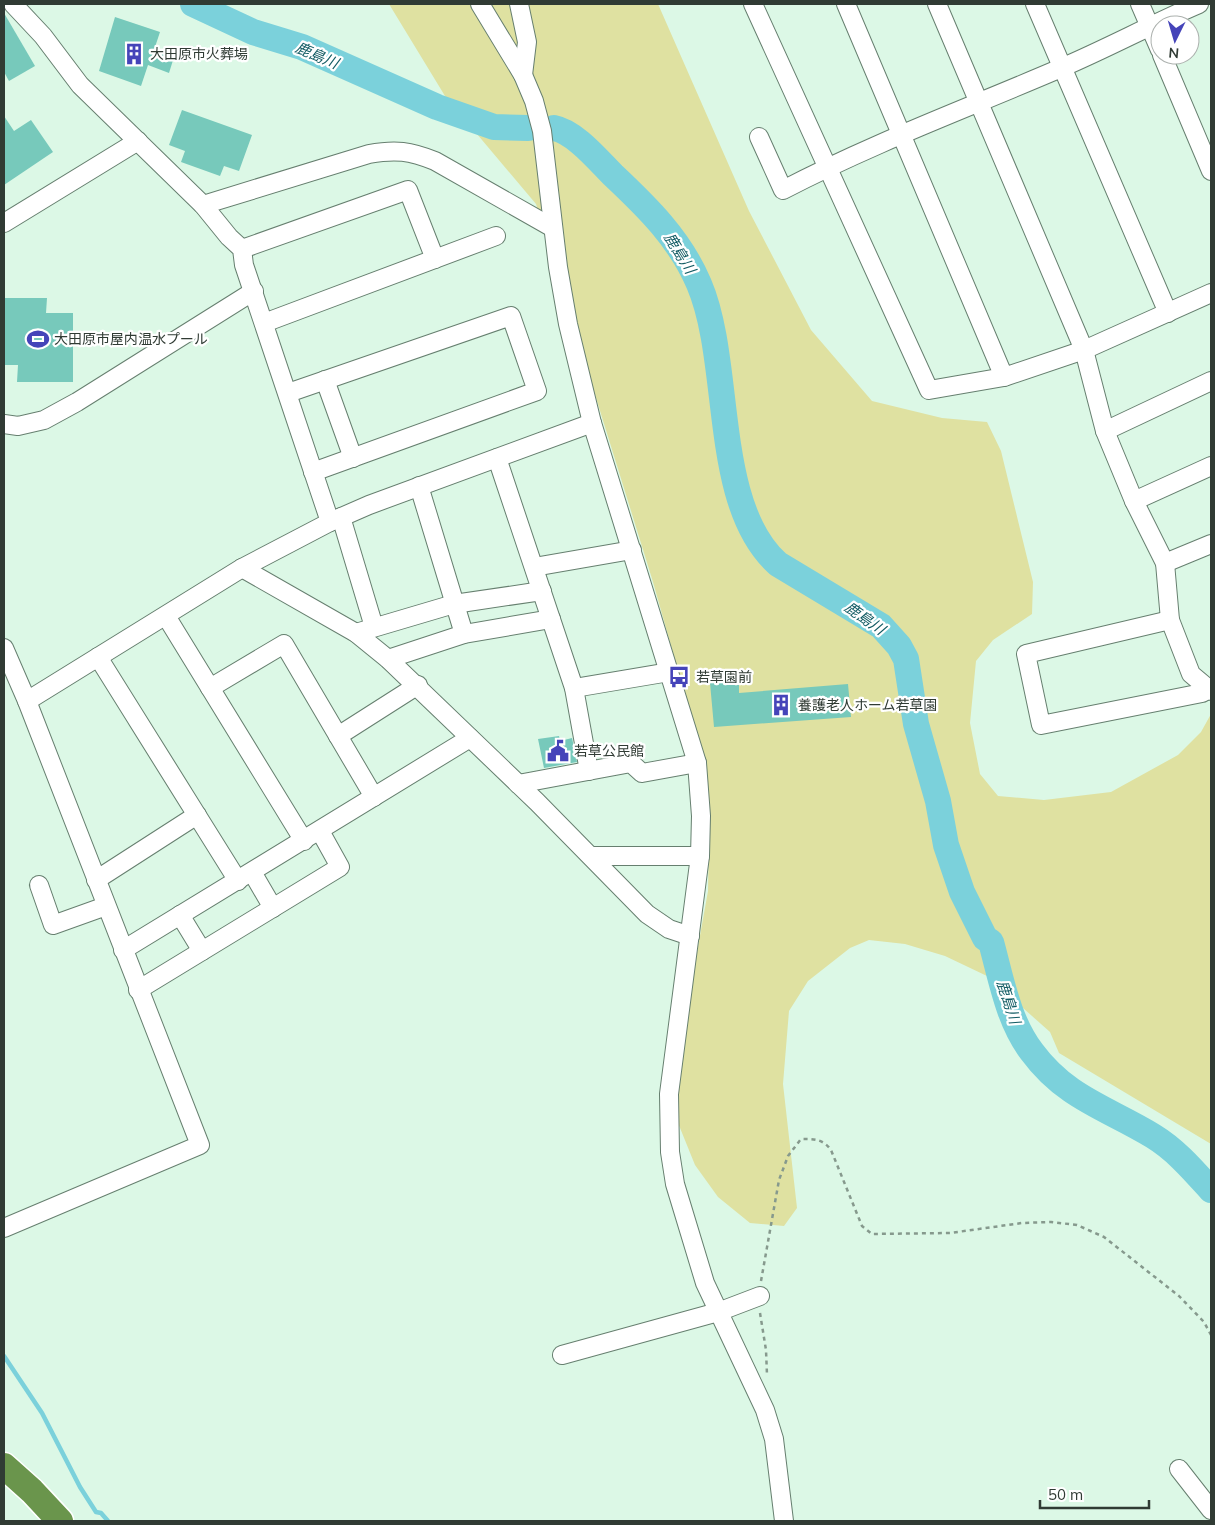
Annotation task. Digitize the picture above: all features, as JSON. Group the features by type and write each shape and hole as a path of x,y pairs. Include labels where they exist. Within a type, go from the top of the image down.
{"highway":[{"path":"4,1466 32,1491 60,1521"}],"street":[{"path":"13,4 51,46 80,85 204,205 229,237 242,249 244,265 313,472 335,519 374,627"},
{"path":"480,4 523,75 534,101 542,131 553,228 568,324 592,423 697,763 701,816 700,856 669,1094 670,1152 675,1184 705,1283 765,1410 774,1439 784,1521"},
{"path":"519,4 526,42 523,75"},
{"path":"753,4 929,390 1004,377 1084,350 1211,293"},
{"path":"846,4 1004,377"},
{"path":"937,4 980,101 1084,350 1105,431 1134,501 1164,563 1170,620 1191,674 1210,690 1041,725 1026,654 1170,620"},
{"path":"1035,4 1168,313"},
{"path":"759,137 783,190 827,167 901,134 1063,68 1150,25 1140,4"},
{"path":"1173,15 1199,4"},
{"path":"1166,65 1211,171"},
{"path":"4,223 138,141"},
{"path":"204,205 369,154 394,150 418,154 435,161 553,228"},
{"path":"242,249 408,190 435,258"},
{"path":"264,323 496,236"},
{"path":"4,424 18,426 44,420 77,402 254,291"},
{"path":"288,393 512,316 537,391 313,472"},
{"path":"325,380 353,458"},
{"path":"1105,431 1211,381"},
{"path":"27,701 242,568 335,519 419,486 592,423"},
{"path":"497,458 574,688 589,771"},
{"path":"1134,501 1211,466"},
{"path":"419,486 464,634"},
{"path":"1164,563 1211,544"},
{"path":"534,567 632,550"},
{"path":"242,568 356,633 388,659 418,685 648,914 668,929 690,936"},
{"path":"356,633 454,604 542,591"},
{"path":"166,616 304,841"},
{"path":"388,659 464,634 551,619"},
{"path":"210,688 284,644 374,796"},
{"path":"4,648 27,701 200,1145 4,1228"},
{"path":"98,657 197,815 273,908"},
{"path":"574,688 669,672"},
{"path":"338,736 418,685"},
{"path":"123,950 470,738"},
{"path":"518,784 631,763 642,772 697,763"},
{"path":"96,880 197,815"},
{"path":"138,990 340,867 320,831"},
{"path":"591,856 700,856"},
{"path":"39,885 53,925 106,906"},
{"path":"180,915 202,951"},
{"path":"562,1355 718,1312 760,1296"},
{"path":"1179,1469 1211,1508"}],"path":[{"path":"765,1410 766,1350 760,1296 762,1271 779,1180 788,1156 801,1139 815,1139 825,1142 831,1150 862,1226 872,1234 950,1233 1022,1223 1051,1222 1077,1225 1104,1237 1179,1296 1204,1322 1211,1335"}],"green space":[{"path":"389,4 658,4 749,211 811,330 872,401 942,418 987,422 1001,451 1033,582 1032,614 993,640 976,661 970,723 980,774 998,796 1044,800 1111,792 1178,755 1201,732 1211,714 1211,1144 1059,1053 1050,1032 987,976 945,956 905,944 869,940 850,948 808,981 789,1011 783,1084 797,1208 784,1226 750,1223 718,1197 695,1165 676,1118 673,1086 708,891 709,837 695,731 653,582 536,204 445,96"}],"building":[{"path":"4,13 35,66 9,81 4,72"},
{"name":"大田原市火葬場","path":"115,17 160,32 154,50 174,57 169,73 148,65 141,86 99,71"},
{"path":"182,110 252,135 239,171 224,166 220,176 181,162 185,151 169,145"},
{"path":"4,116 14,131 31,120 53,152 4,185"},
{"name":"大田原市屋内温水プール","path":"4,298 47,298 46,313 73,313 73,382 17,382 18,365 4,365"},
{"name":"養護老人ホーム若草園","path":"739,681 739,693 848,684 851,717 714,727 710,683"},
{"name":"若草公民館","path":"559,736 560,741 572,738 577,762 544,768 538,739"}],"waterway":[{"name":"鹿島川","path":"193,4 253,32 302,47 437,107 494,127 528,128"},
{"name":"鹿島川","path":"554,128 578,141 638,199 672,238 682,252 699,284 709,316 716,353 733,470 742,506 757,538 778,564 881,626 899,646 906,659 916,724 938,801 946,845 962,892 985,938 991,942 1006,999 1024,1040 1045,1068 1059,1081 1088,1101 1153,1136 1184,1161 1211,1190"},
{"path":"4,1356 42,1413 80,1487 96,1512 101,1513 108,1521"}],"place":[{"name":"大田原市火葬場","path":"134,54"},
{"name":"大田原市屋内温水プール","path":"38,339"},
{"name":"若草園前","path":"679,677"},
{"name":"養護老人ホーム若草園","path":"781,705"},
{"name":"若草公民館","path":"558,751"}]}
